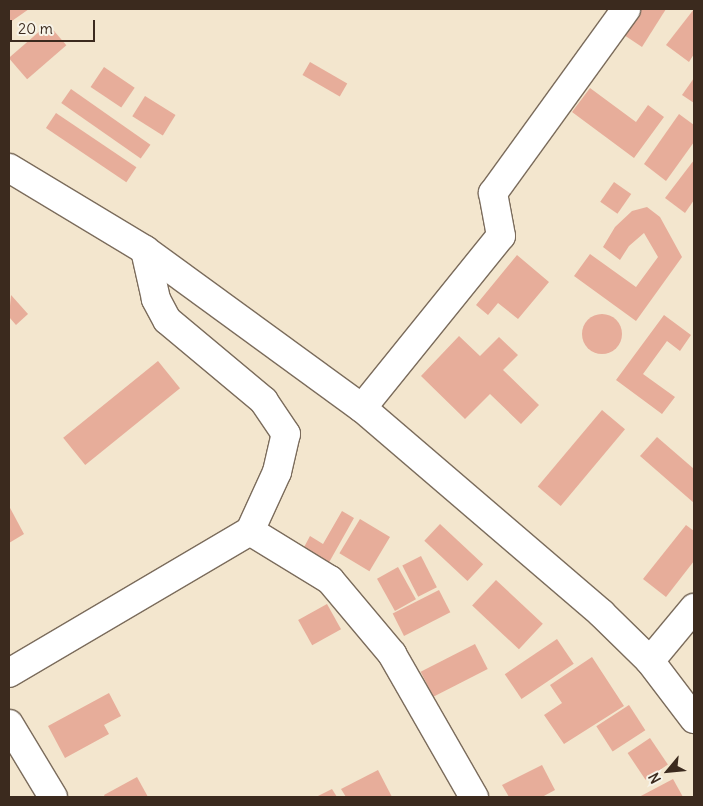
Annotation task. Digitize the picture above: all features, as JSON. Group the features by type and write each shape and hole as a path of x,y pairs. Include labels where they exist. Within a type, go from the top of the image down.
{"street":[{"path":"362,408 501,236 493,193 626,9"},
{"path":"9,168 145,250 362,408 601,613 650,661 693,714"},
{"path":"9,673 250,531 277,472 286,434 264,401 167,320 156,299 145,250"},
{"path":"250,531 330,580 392,654 474,797"},
{"path":"650,661 694,608"},
{"path":"9,724 52,797"}],"building":[{"path":"9,9 29,9 9,23"},
{"path":"641,9 666,9 642,47 624,35"},
{"path":"694,9 694,54 689,62 666,45"},
{"path":"48,24 66,45 27,79 9,58"},
{"path":"310,62 347,84 340,96 302,75"},
{"path":"104,67 135,88 121,108 91,87"},
{"path":"694,78 694,103 682,95"},
{"path":"590,88 636,122 648,105 664,117 634,158 572,112"},
{"path":"71,89 150,145 141,159 61,103"},
{"path":"145,96 176,115 163,135 132,116"},
{"path":"56,113 136,167 126,182 46,128"},
{"path":"679,114 694,125 694,142 666,181 644,164"},
{"path":"694,160 694,200 685,213 665,198"},
{"path":"614,182 631,194 617,214 600,202"},
{"path":"647,207 660,217 682,257 636,321 574,276 590,254 636,287 658,257 644,233 629,246 620,260 603,247 615,227 632,211"},
{"path":"517,255 549,282 518,319 498,303 488,315 476,305"},
{"path":"11,295 28,314 16,325 9,317"},
{"path":"606,314 613,317 619,323 622,334 621,342 613,351 606,354 598,354 591,351 583,342 582,330 585,323 594,315"},
{"path":"664,315 691,335 680,351 667,341 643,374 675,397 662,414 616,380"},
{"path":"459,336 480,356 499,337 518,355 503,370 539,405 521,424 490,394 465,419 421,376"},
{"path":"158,361 180,388 85,465 63,438"},
{"path":"602,410 625,429 561,506 538,487"},
{"path":"657,437 694,469 694,503 640,456"},
{"path":"9,506 24,534 9,543"},
{"path":"342,511 354,518 327,566 302,551 310,536 323,544"},
{"path":"360,519 390,537 369,571 339,553"},
{"path":"440,524 483,564 467,581 424,541"},
{"path":"686,525 694,531 694,561 666,597 643,579"},
{"path":"421,556 437,587 418,597 402,566"},
{"path":"398,567 416,599 395,611 377,579"},
{"path":"496,580 543,624 519,649 472,606"},
{"path":"439,590 450,612 404,636 393,614"},
{"path":"327,604 341,629 312,645 298,620"},
{"path":"557,639 574,664 522,699 505,674"},
{"path":"475,644 488,669 433,697 421,672"},
{"path":"592,657 624,706 564,744 544,715 562,703 550,685"},
{"path":"109,693 121,716 104,725 109,734 65,758 48,726"},
{"path":"629,705 645,730 613,751 596,726"},
{"path":"650,738 668,765 646,780 628,753"},
{"path":"542,765 555,790 542,797 509,797 502,785"},
{"path":"378,770 392,797 346,797 341,789"},
{"path":"137,777 148,797 105,797 104,795"},
{"path":"673,779 683,797 639,797"},
{"path":"332,789 337,797 316,797"}]}
